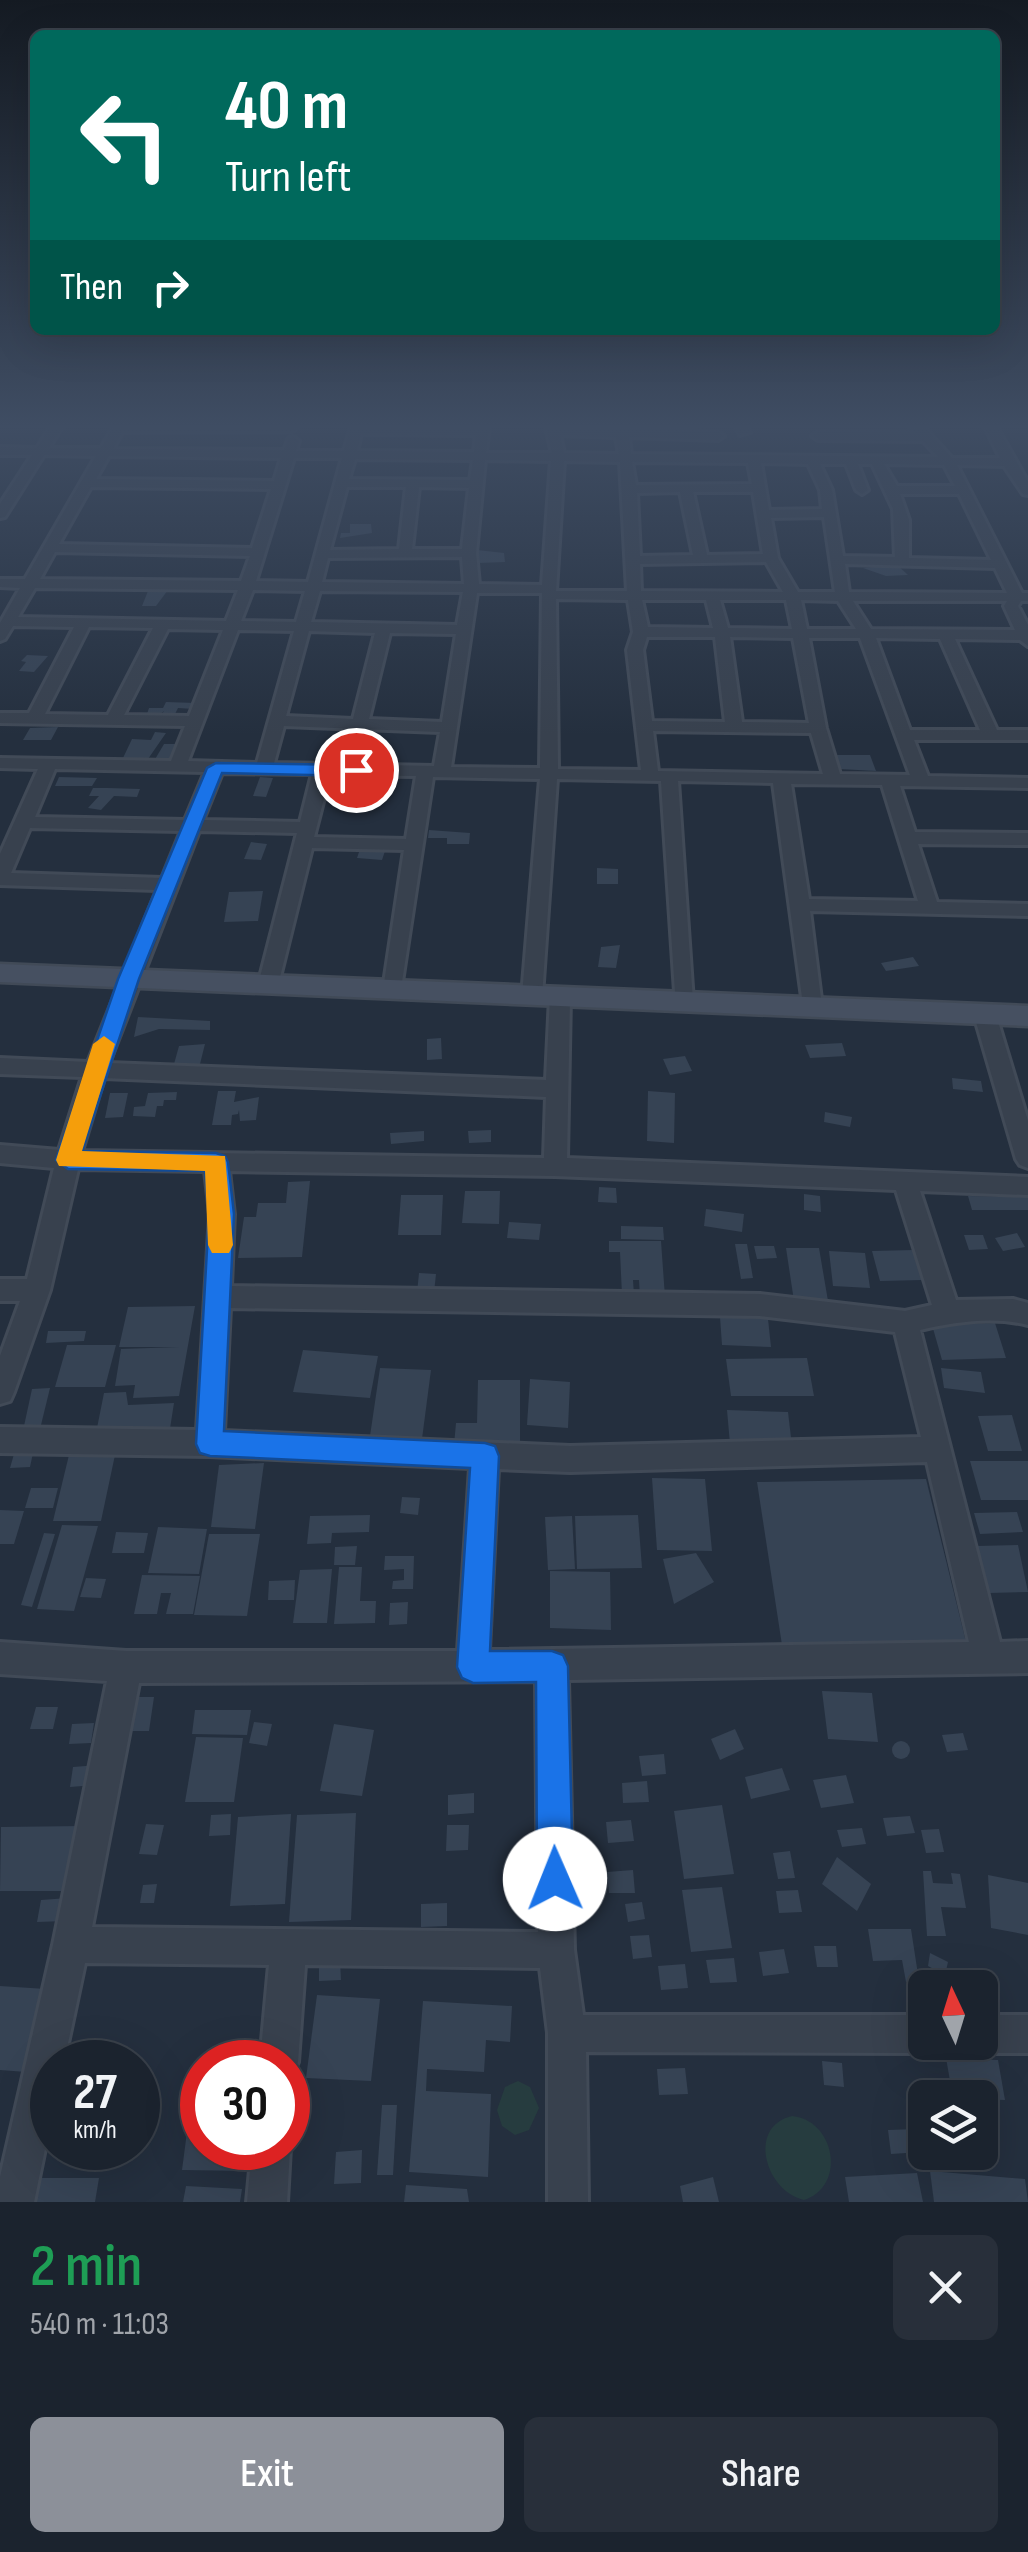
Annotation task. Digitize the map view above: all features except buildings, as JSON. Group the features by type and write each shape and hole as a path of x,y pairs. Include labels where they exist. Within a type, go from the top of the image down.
{"street":[{"path":"0,636 62,530"},
{"path":"178,766 266,530"},
{"path":"264,768 330,530"},
{"path":"405,554 408,530"},
{"path":"393,990 415,845 434,772 451,727 471,588 472,530"},
{"path":"553,530 549,592 546,996 557,1090 555,1167"},
{"path":"631,530 634,595 641,632 636,650 647,726 660,776 683,1002"},
{"path":"695,530 700,556"},
{"path":"766,530 770,558 793,596 818,728 833,779"},
{"path":"833,530 843,596 866,633 921,781"},
{"path":"902,561 906,530"},
{"path":"982,530 1022,597"},
{"path":"51,548 258,552"},
{"path":"324,554 469,552"},
{"path":"632,560 700,556 770,558"},
{"path":"840,560 1000,564"},
{"path":"0,583 471,588 634,595 1022,597"},
{"path":"712,596 722,633 734,727"},
{"path":"641,632 945,633 1026,638 1011,606 1022,597"},
{"path":"9,621 462,630"},
{"path":"34,718 84,622"},
{"path":"114,718 163,623"},
{"path":"360,722 384,627"},
{"path":"945,633 991,736"},
{"path":"0,718 192,721"},
{"path":"278,721 451,727"},
{"path":"647,726 818,728"},
{"path":"904,735 1028,735"},
{"path":"0,763 1028,783"},
{"path":"49,764 0,878 166,884"},
{"path":"0,1392 37,1290 94,1070 216,768"},
{"path":"268,985 322,770"},
{"path":"781,778 811,1007"},
{"path":"889,780 930,910"},
{"path":"24,822 191,822 415,845"},
{"path":"906,838 1028,839"},
{"path":"800,905 1028,910"},
{"path":"0,973 1028,1016"},
{"path":"986,1014 1028,1159"},
{"path":"0,1066 557,1090"},
{"path":"0,1154 68,1160 555,1167 1028,1186"},
{"path":"210,1444 222,1214 216,1162"},
{"path":"905,1181 947,1313"},
{"path":"0,1290 37,1290"},
{"path":"215,1297 760,1306 905,1322 947,1313 1013,1310 1028,1314"},
{"path":"905,1322 988,1655"},
{"path":"0,1440 570,1458 938,1449"},
{"path":"473,1667 485,1456"},
{"path":"0,1658 126,1667 473,1667 1028,1657"},
{"path":"552,1666 556,1950 567,2033 568,2202"},
{"path":"14,2202 71,1945 126,1667"},
{"path":"71,1945 556,1950"},
{"path":"280,2040 288,1948"},
{"path":"567,2033 908,2034"},
{"path":"998,2034 1028,2034"},
{"path":"267,2202 270,2170"}],"green space":[{"path":"518,2081 530,2087 539,2108 529,2130 515,2135 502,2126 497,2110 505,2087"},
{"path":"792,2116 807,2120 818,2129 830,2154 826,2182 818,2193 804,2200 780,2185 766,2159 769,2133 778,2122"}],"slow traffic":[{"path":"104,1044 68,1160 216,1162 222,1214 220,1245"}],"route":[{"path":"356,770 216,768 128,979 94,1070 68,1160 216,1162 222,1214 210,1444 485,1456 473,1667 552,1666 555,1879"}]}
